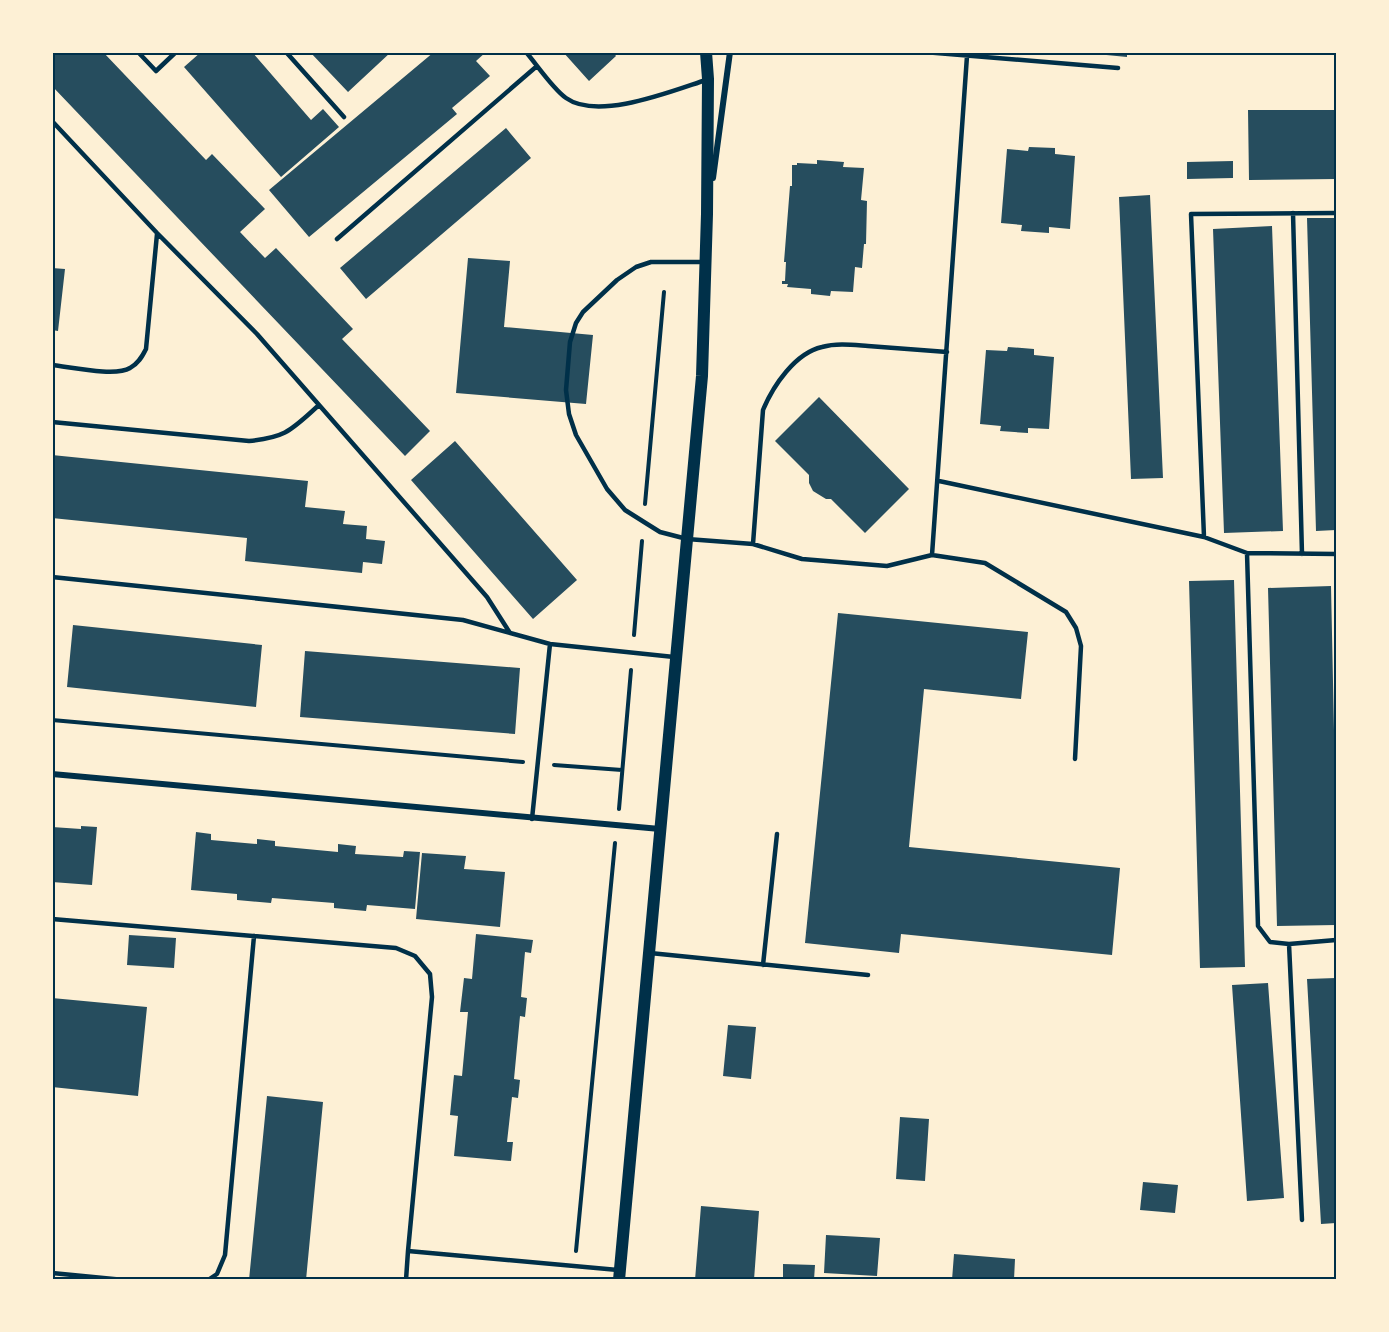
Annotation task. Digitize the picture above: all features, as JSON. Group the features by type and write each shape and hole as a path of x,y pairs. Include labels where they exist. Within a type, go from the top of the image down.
{"main road":[{"path":"619,1275 702,376 708,214 706,52"}],"street":[{"path":"708,214 730,52"},
{"path":"52,774 660,829"}],"lane":[{"path":"138,52 156,71 176,52"},
{"path":"286,52 344,117"},
{"path":"525,52 566,98 584,105 621,105 644,101 708,79"},
{"path":"924,52 1119,68"},
{"path":"932,555 939,481 967,56"},
{"path":"337,239 537,66"},
{"path":"52,121 157,234 257,334 487,597 510,633"},
{"path":"1293,213 1302,554"},
{"path":"1204,537 1191,214 1336,213"},
{"path":"52,365 117,372 130,369 140,360 146,350 157,234"},
{"path":"706,262 659,261 636,267 617,280 583,312 576,323 570,342 566,390 569,414 576,435 607,489 625,510 644,522 660,532 687,539 753,544 802,559 887,566 932,555 985,563 1066,612 1076,628 1081,646 1075,759"},
{"path":"753,544 764,410 789,369 803,356 820,347 840,345 947,352"},
{"path":"52,422 249,441 270,439 287,433 319,405"},
{"path":"939,481 1204,537 1247,553 1336,554"},
{"path":"1247,553 1258,926 1270,942 1289,944 1336,940"},
{"path":"52,577 463,620 550,644 676,657"},
{"path":"532,819 550,644"},
{"path":"763,964 777,834"},
{"path":"52,919 396,948 415,956 430,974 432,996 406,1280"},
{"path":"208,1280 217,1274 225,1255 254,936"},
{"path":"1289,944 1302,1220"},
{"path":"650,953 868,975"},
{"path":"408,1251 574,1266 619,1275"},
{"path":"52,1273 124,1280"}],"path":[{"path":"574,1266 617,826 664,292"},
{"path":"52,720 622,771"}],"building":[{"path":"52,52 103,52 206,160 212,154 265,209 240,232 265,258 276,248 353,329 342,339 430,431 405,456 52,86"},
{"path":"201,52 252,52 311,120 323,109 339,127 281,177 184,67"},
{"path":"310,52 391,52 348,92"},
{"path":"434,52 486,52 476,61 490,76 452,108 457,114 309,237 269,190"},
{"path":"563,52 613,52 616,56 589,81"},
{"path":"1096,52 1127,52 1127,57 1096,54"},
{"path":"1248,110 1336,110 1336,179 1249,180"},
{"path":"506,128 531,158 366,299 340,268"},
{"path":"1029,147 1055,148 1055,154 1075,156 1070,229 1049,227 1049,233 1021,231 1022,225 1001,223 1007,149 1028,151"},
{"path":"817,160 844,162 843,167 864,168 861,200 867,201 866,244 864,244 862,268 855,267 853,292 831,291 830,296 811,294 811,289 787,287 788,284 782,284 782,281 785,281 786,262 784,262 792,165 817,164"},
{"path":"1233,161 1233,178 1187,179 1187,162"},
{"path":"1150,195 1163,478 1131,479 1119,197"},
{"path":"1307,218 1336,218 1336,530 1316,531"},
{"path":"1272,226 1283,531 1224,533 1213,229"},
{"path":"468,258 510,261 504,327 593,335 586,404 456,393"},
{"path":"52,268 65,269 58,331 52,330"},
{"path":"1008,347 1034,349 1034,355 1054,357 1049,429 1028,428 1028,433 1000,431 1001,426 980,424 986,350 1007,351"},
{"path":"819,397 909,489 865,533 831,499 826,499 813,491 809,483 809,475 775,441"},
{"path":"455,441 577,580 533,619 411,480"},
{"path":"52,455 308,481 305,507 345,511 343,524 367,526 366,539 385,541 382,564 363,562 362,573 245,561 247,538 52,518"},
{"path":"1234,580 1245,967 1200,968 1189,581"},
{"path":"1331,586 1336,925 1277,926 1268,588"},
{"path":"838,613 1028,632 1021,699 924,689 909,847 1120,868 1112,955 901,934 899,953 805,943"},
{"path":"73,625 262,645 256,707 67,687"},
{"path":"305,651 520,668 515,734 300,717"},
{"path":"81,826 97,827 92,885 52,882 52,827 81,829"},
{"path":"196,832 211,834 211,840 257,844 257,839 275,841 275,846 338,852 338,844 356,846 355,854 403,857 404,851 420,852 415,909 367,905 366,911 334,908 334,903 272,898 271,903 237,900 237,894 191,890"},
{"path":"422,853 466,856 464,869 505,872 500,927 416,919"},
{"path":"476,934 533,940 531,953 525,952 521,997 527,998 525,1017 520,1016 514,1079 520,1080 518,1098 512,1097 507,1142 513,1142 511,1161 454,1156 458,1116 450,1115 454,1075 462,1076 468,1012 460,1012 464,978 472,979"},
{"path":"129,935 176,938 174,968 127,965"},
{"path":"1336,978 1336,1223 1321,1224 1307,979"},
{"path":"1268,983 1284,1198 1247,1201 1232,985"},
{"path":"52,998 147,1007 138,1096 52,1087"},
{"path":"728,1025 756,1027 751,1079 723,1076"},
{"path":"267,1096 323,1102 306,1280 249,1280"},
{"path":"900,1117 929,1119 925,1181 896,1179"},
{"path":"1143,1182 1178,1185 1175,1213 1140,1210"},
{"path":"701,1206 759,1211 754,1280 695,1280"},
{"path":"826,1235 880,1238 877,1276 824,1273"},
{"path":"954,1254 1015,1259 1014,1280 952,1280"},
{"path":"783,1264 815,1265 814,1280 783,1280"}]}
